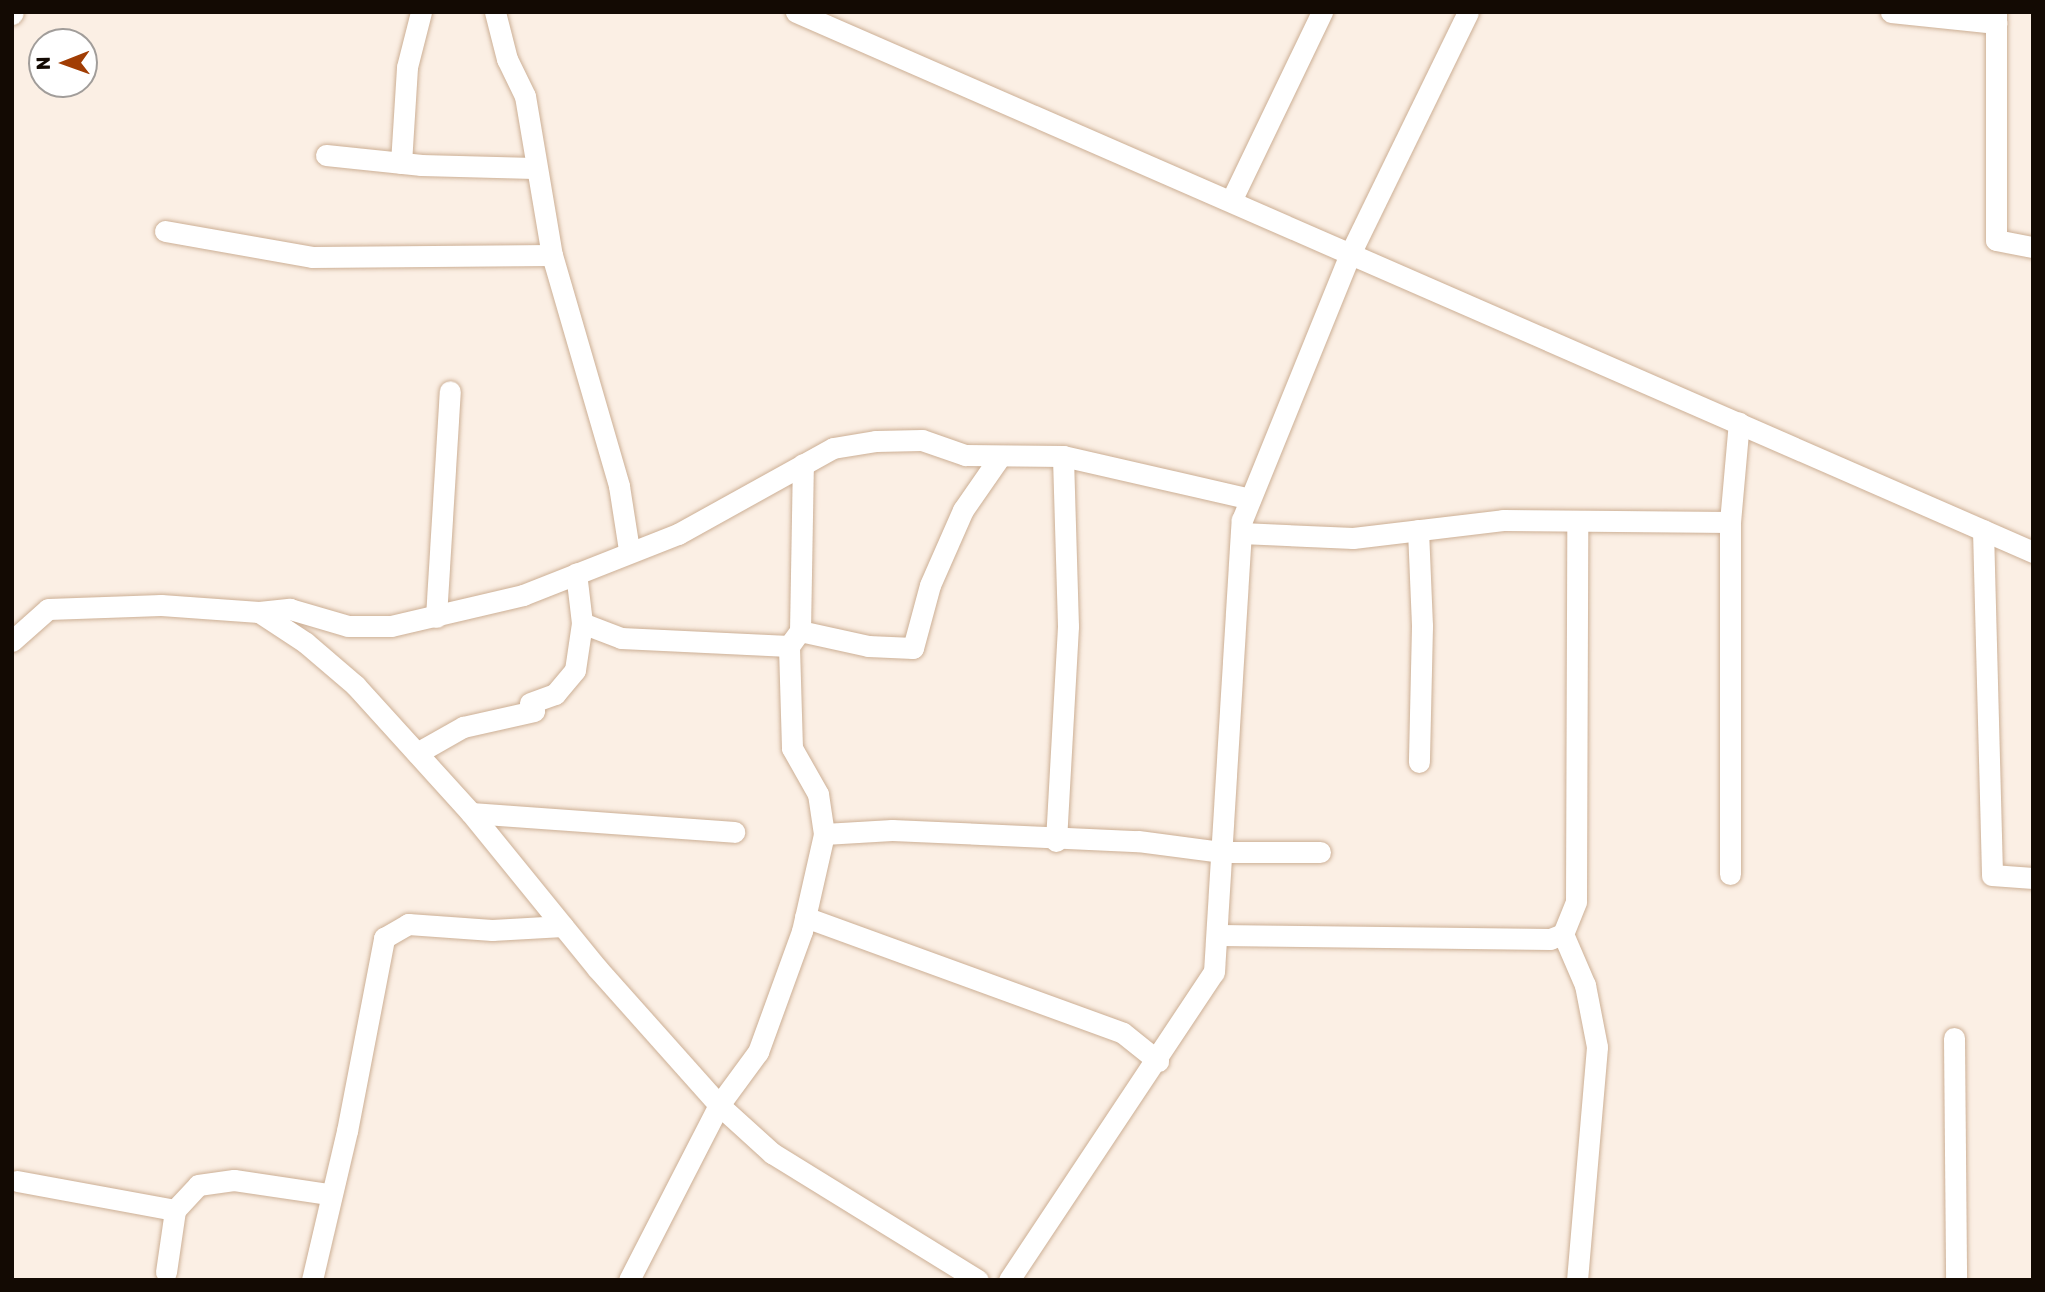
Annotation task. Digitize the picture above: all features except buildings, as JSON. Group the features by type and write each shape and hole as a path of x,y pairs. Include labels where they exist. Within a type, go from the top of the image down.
{"street":[{"path":"401,163 407,67 421,12"},
{"path":"495,12 507,58 524,96 534,168 552,255 619,486 629,550"},
{"path":"796,12 2032,551"},
{"path":"1231,201 1322,12"},
{"path":"1009,1280 1158,1061 1214,972 1219,935 1241,533 1250,499 1351,252 1468,12"},
{"path":"1891,12 1996,18 1996,240 2033,247"},
{"path":"326,155 401,163 534,168"},
{"path":"164,231 312,257 552,255"},
{"path":"436,617 450,391"},
{"path":"1730,874 1730,522 1739,422"},
{"path":"12,641 48,610 161,605 259,612 290,609 348,626 391,626 436,617 523,595 629,550 678,534 754,496 833,448 876,441 922,440 965,455 999,458 1063,456 1250,499"},
{"path":"1056,841 1068,626 1063,456"},
{"path":"582,624 621,638 795,639 913,649 930,585 958,520 999,458"},
{"path":"629,1280 719,1105 758,1052 805,917 824,834 818,794 792,748 803,464"},
{"path":"1241,533 1353,538 1503,520 1730,522"},
{"path":"1577,521 1576,901 1563,934 1585,985 1597,1047 1577,1280"},
{"path":"1418,530 1422,626 1419,762"},
{"path":"1983,530 1992,876 2033,878"},
{"path":"417,753 463,727 532,707 555,694 569,681 582,624 576,573"},
{"path":"259,612 306,643 355,685 471,813 563,926 719,1105 772,1153 978,1280"},
{"path":"471,813 734,832"},
{"path":"824,834 892,830 1056,841 1138,841 1222,852 1320,852"},
{"path":"805,917 1123,1033 1158,1061"},
{"path":"312,1280 329,1194 347,1131 384,938 408,924 492,930 563,926"},
{"path":"1219,935 1550,939 1563,934"},
{"path":"1954,1038 1956,1280"},
{"path":"17,1181 175,1210"},
{"path":"166,1272 175,1210 198,1185 211,1181 329,1194"}]}
